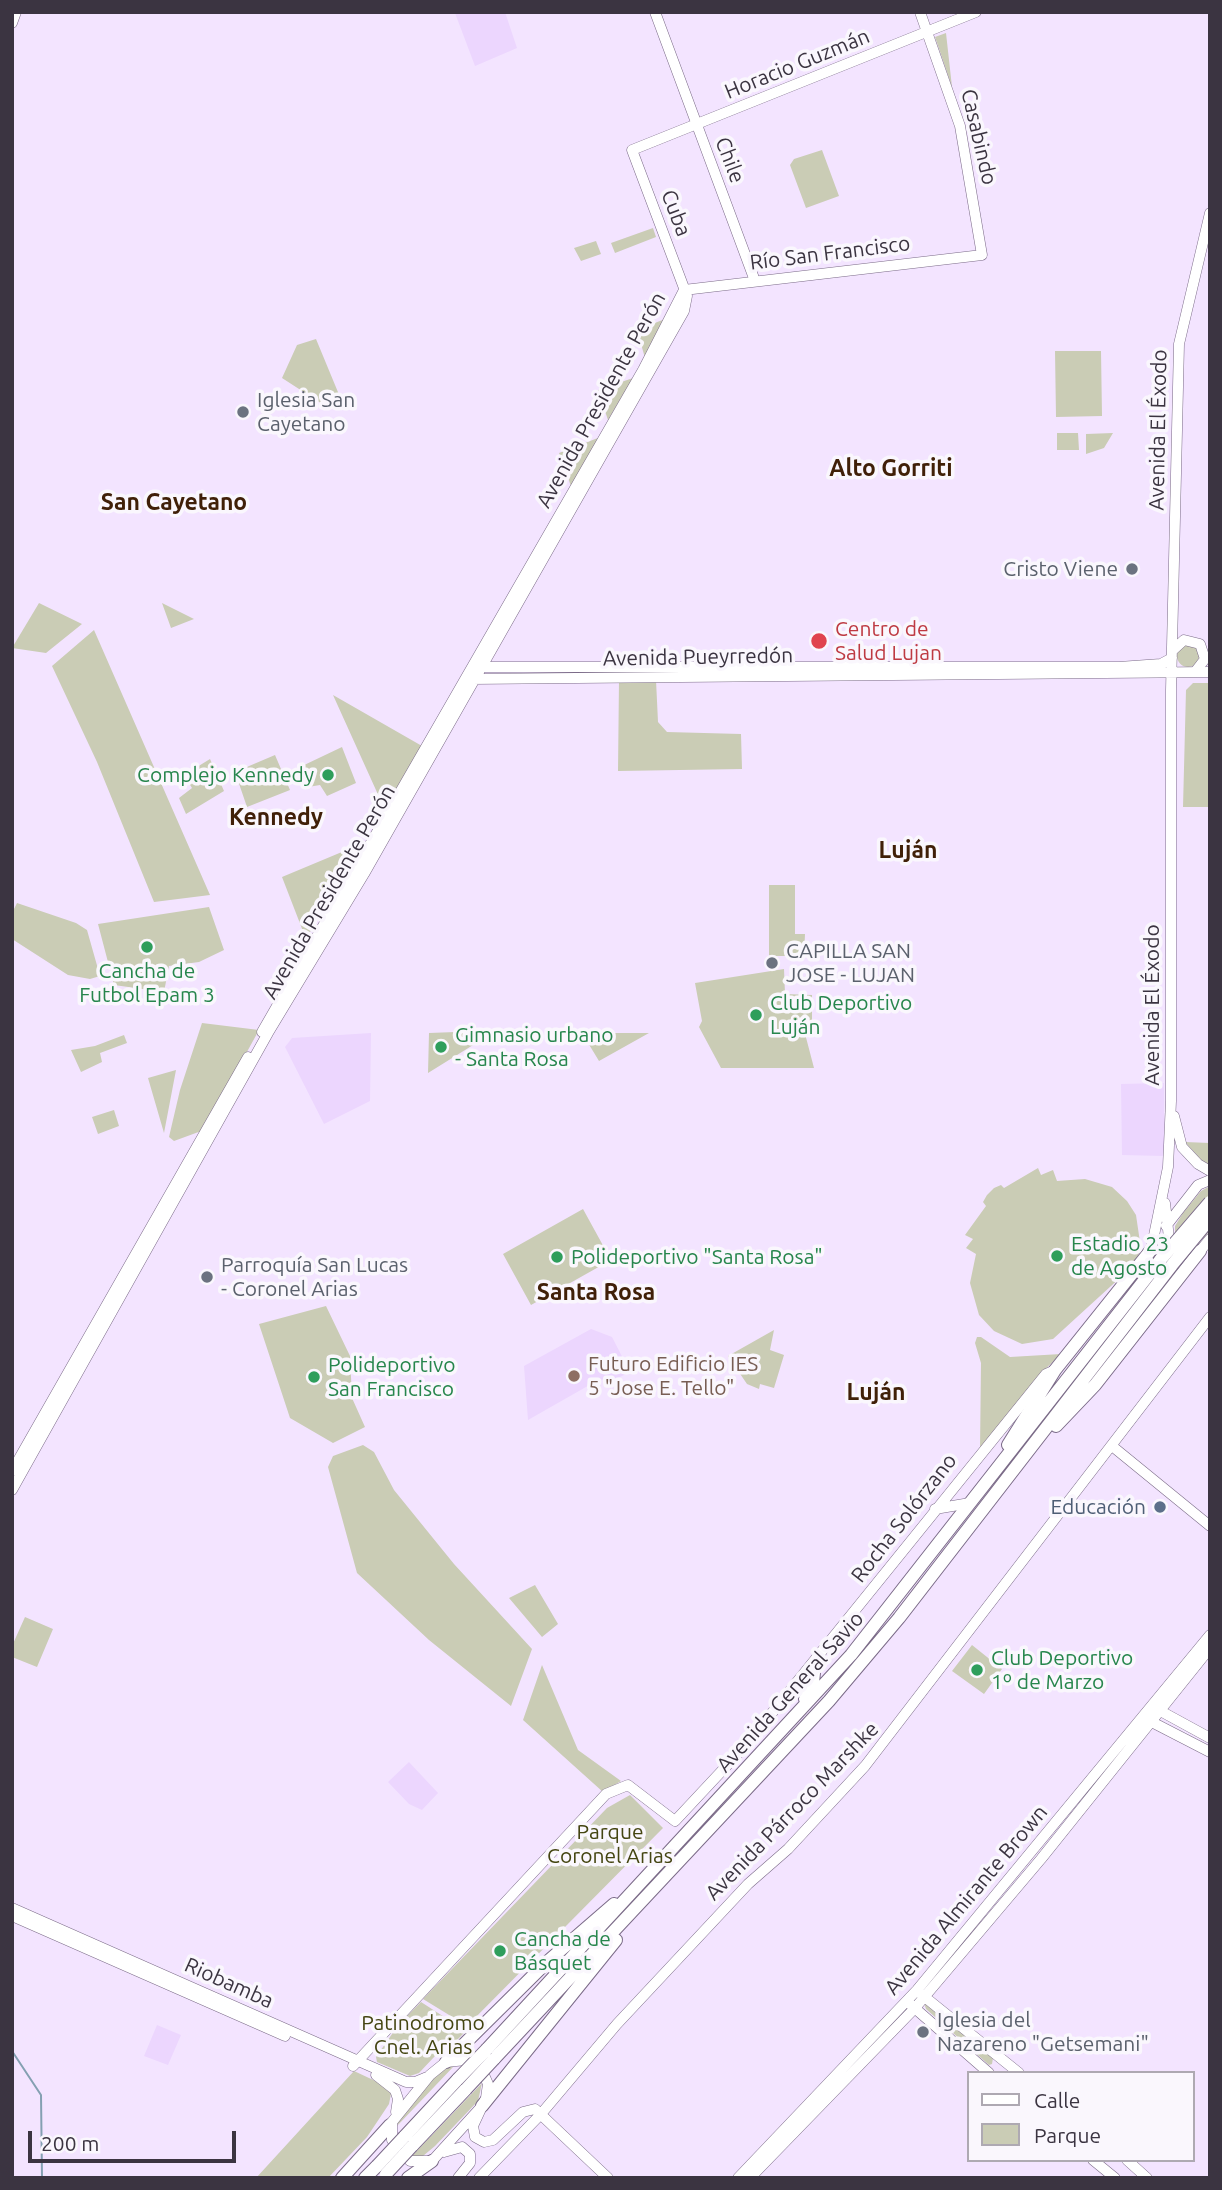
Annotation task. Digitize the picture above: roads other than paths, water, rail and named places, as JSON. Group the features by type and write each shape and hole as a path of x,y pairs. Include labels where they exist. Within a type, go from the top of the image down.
{"highway":[{"name":"Avenida General Savio","path":"365,2178 382,2173 408,2141 678,1863 829,1701 899,1618 995,1482 1210,1202"},
{"name":"Avenida General Savio","path":"1126,1314 1210,1219"},
{"path":"995,1482 1055,1370 1151,1250"},
{"path":"995,1482 1095,1385 1205,1250"},
{"name":"Avenida General Savio","path":"491,2054 652,1872 791,1723 867,1636 970,1503 995,1482"},
{"path":"791,1723 811,1690 815,1663"},
{"path":"482,2106 678,1863"},
{"path":"446,2062 575,1936 652,1872"},
{"path":"342,2178 391,2124"},
{"path":"408,2178 435,2158"}],"main road":[{"path":"12,23 16,12"},
{"name":"Chile","path":"654,12 755,281"},
{"name":"Casabindo","path":"920,12 960,126 982,254"},
{"name":"Horacio Guzmán","path":"632,150 976,12"},
{"name":"Cuba","path":"632,150 684,290"},
{"name":"Avenida El Éxodo","path":"1167,1224 1165,1187 1171,1101 1172,657 1179,344 1210,214"},
{"name":"Río San Francisco","path":"684,290 982,254"},
{"name":"Avenida Presidente Perón","path":"12,1471 476,667 684,290"},
{"name":"Avenida Pueyrredón","path":"476,667 1119,667 1161,664 1172,657 1184,640 1200,644 1205,659 1189,673"},
{"path":"1172,657 1189,673 1179,684 1172,700"},
{"name":"Avenida Pueyrredón","path":"469,679 1210,672"},
{"name":"Avenida Presidente Perón","path":"12,1490 469,679"},
{"name":"Avenida El Éxodo","path":"1171,1101 1182,1147 1209,1178"},
{"path":"1151,1250 1167,1224 1198,1185 1209,1178"},
{"name":"Avenida El Éxodo","path":"1151,1250 1165,1187"},
{"path":"1167,1224 1169,1238 1178,1251 1205,1250 1210,1239"},
{"path":"1197,1334 1210,1306"},
{"name":"Avenida Párroco Marshke","path":"479,2178 541,2114 617,2024 748,1884 788,1849 879,1749 1210,1317"},
{"name":"Rocha Solórzano","path":"355,2064 606,1794 628,1785 675,1821 746,1745 1046,1374 1055,1370"},
{"path":"1112,1446 1210,1526"},
{"path":"935,1509 970,1503"},
{"name":"Avenida Almirante Brown","path":"1156,1708 1210,1635"},
{"name":"Avenida Almirante Brown","path":"750,2178 921,1993 1156,1708 1210,1648"},
{"path":"1156,1708 1210,1738"},
{"path":"1147,1719 1210,1752"},
{"name":"Riobamba","path":"12,1908 381,2077 393,2087 398,2102 391,2124"},
{"name":"Riobamba","path":"12,1916 355,2064 409,2082 430,2075"},
{"path":"921,1993 1017,2071"},
{"path":"911,2004 987,2071"},
{"name":"Avenida Almirante Brown","path":"738,2178 911,2004"},
{"path":"458,2178 470,2163 469,2151 458,2146 435,2158 416,2163 404,2157 391,2140 391,2124 430,2075 446,2062 466,2060 481,2068 488,2084 472,2130 475,2137 484,2142 493,2140 526,2110 535,2109 608,2178"},
{"path":"435,2158 482,2106"},
{"path":"1095,2162 1115,2178"},
{"path":"1128,2162 1147,2178"}],"waterway":[{"path":"12,2051 41,2095 42,2178"}],"place":[{"name":"Iglesia San Cayetano","path":"243,412"},
{"name":"Cristo Viene","path":"1132,569"},
{"name":"Centro de Salud Lujan","path":"819,641"},
{"name":"Complejo Kennedy","path":"328,775"},
{"name":"Cancha de Futbol Epam 3","path":"147,947"},
{"name":"CAPILLA SAN JOSE - LUJAN","path":"772,963"},
{"name":"Club Deportivo Luján","path":"756,1015"},
{"name":"Gimnasio urbano - Santa Rosa","path":"441,1047"},
{"name":"Estadio 23 de Agosto","path":"1057,1256"},
{"name":"Polideportivo \"Santa Rosa\"","path":"557,1257"},
{"name":"Parroquía San Lucas - Coronel Arias","path":"207,1277"},
{"name":"Futuro Edificio IES 5 \"Jose E. Tello\"","path":"574,1376"},
{"name":"Polideportivo San Francisco","path":"314,1377"},
{"name":"Educación","path":"1160,1507"},
{"name":"Club Deportivo 1º de Marzo","path":"977,1670"},
{"name":"Cancha de Básquet","path":"500,1951"},
{"name":"Iglesia del Nazareno \"Getsemani\"","path":"923,2032"}],"district":[{"name":"Alto Gorriti","path":"891,468"},
{"name":"San Cayetano","path":"174,502"},
{"name":"Kennedy","path":"276,817"},
{"name":"Luján","path":"908,850"},
{"name":"Santa Rosa","path":"596,1292"},
{"name":"Luján","path":"876,1392"}],"park label":[{"name":"Parque Coronel Arias","path":"610,1844"},
{"name":"Patinodromo Cnel. Arias","path":"423,2035"}]}
